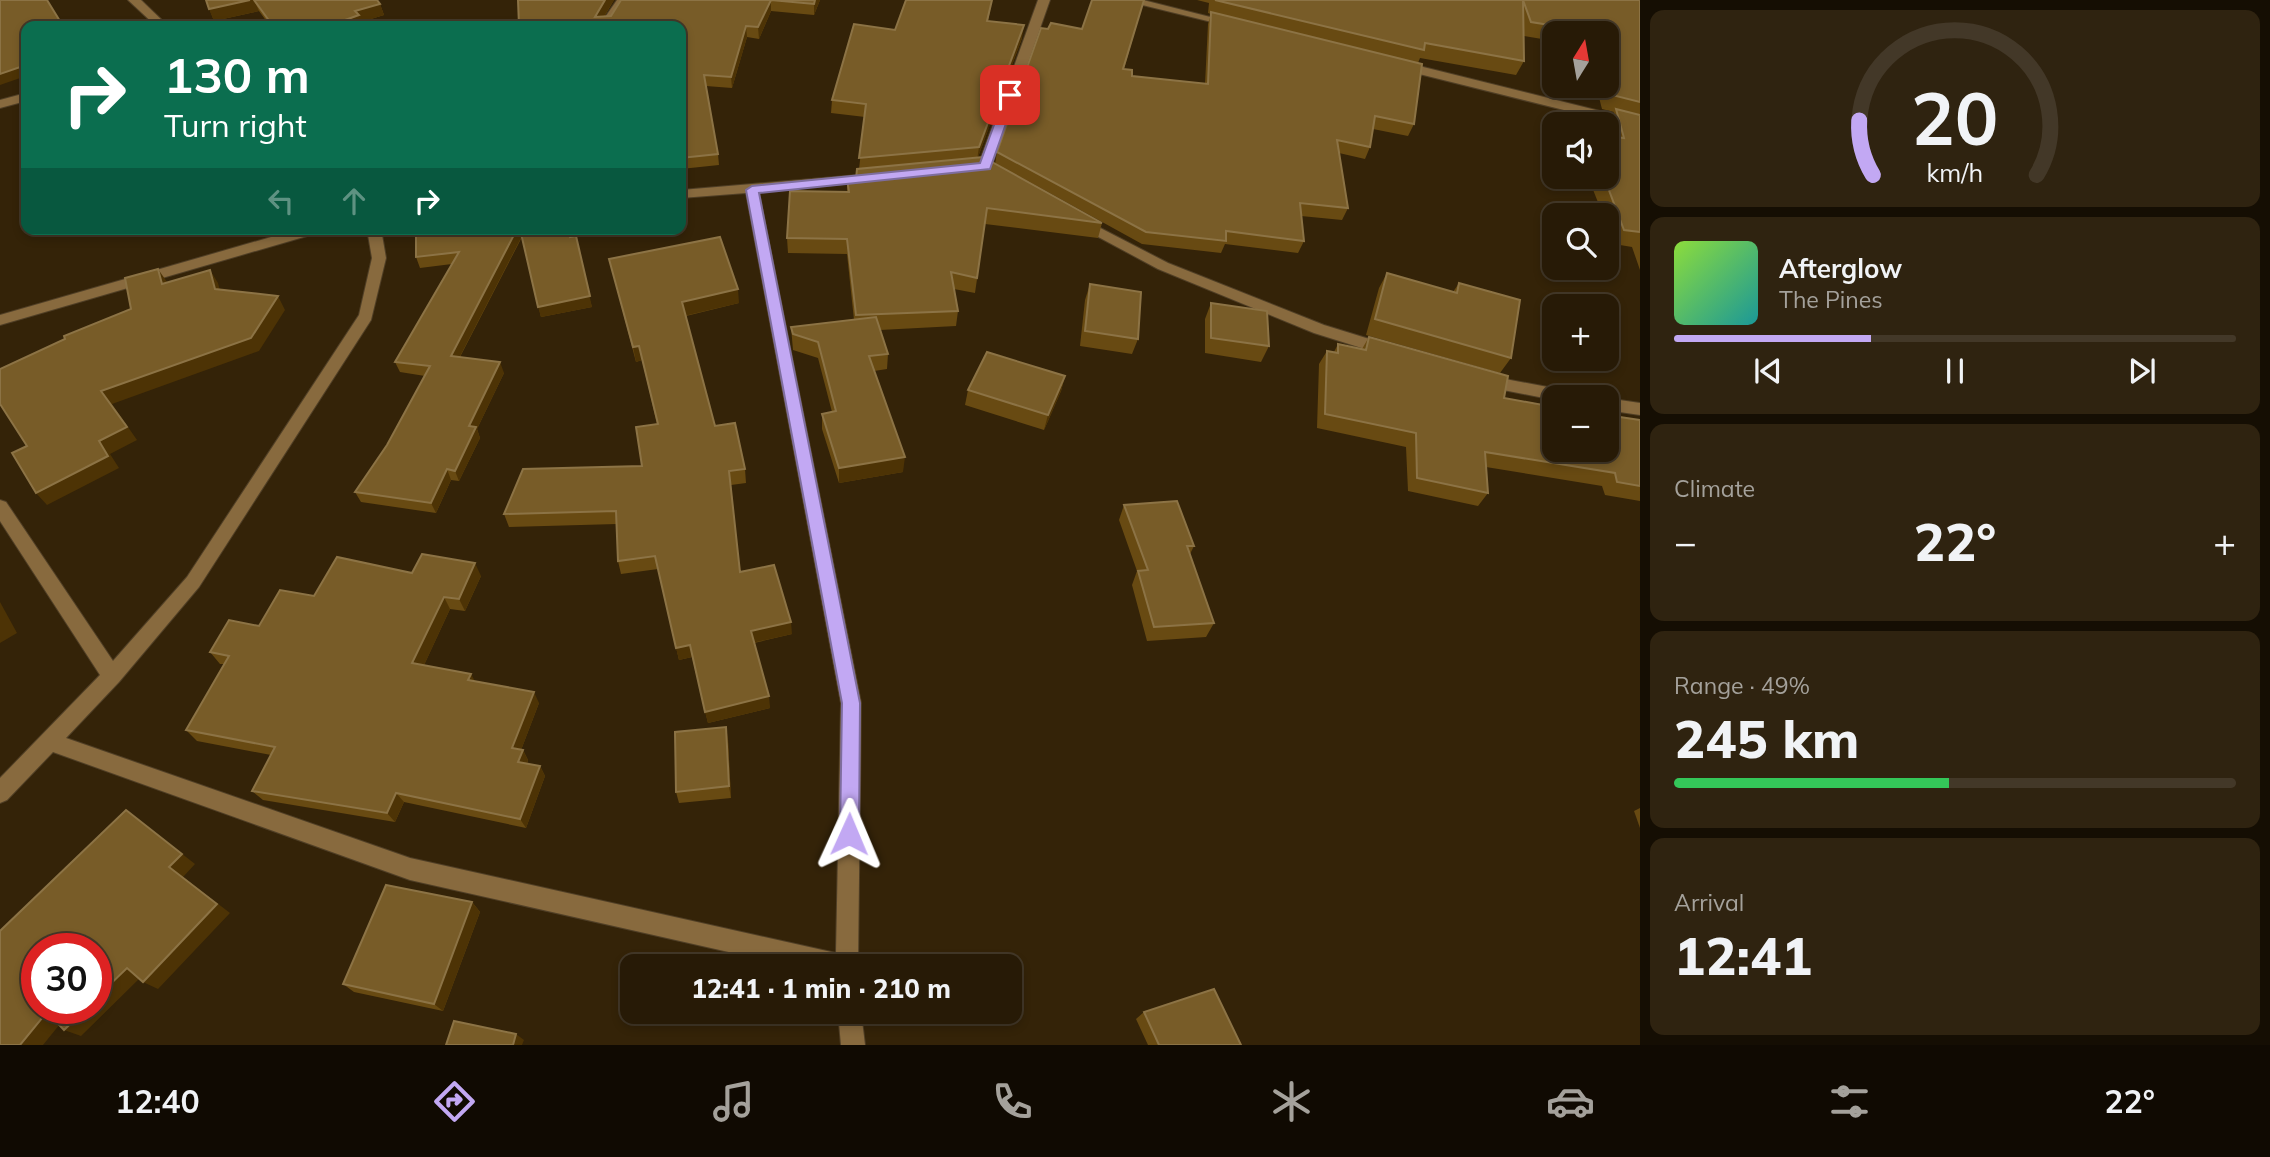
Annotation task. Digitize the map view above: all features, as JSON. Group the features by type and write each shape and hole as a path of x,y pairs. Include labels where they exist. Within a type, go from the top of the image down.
{"street":[{"path":"134,0 157,21"},
{"path":"608,21 623,0"},
{"path":"1015,185 978,167 1044,0"},
{"path":"1128,0 1242,26"},
{"path":"1387,62 1640,125"},
{"path":"0,104 21,98"},
{"path":"686,194 889,176"},
{"path":"752,190 851,703 848,954"},
{"path":"1070,216 1163,266 1319,329 1396,353"},
{"path":"0,320 295,235"},
{"path":"0,793 112,676 194,582 366,316 379,258 375,235"},
{"path":"1473,377 1498,385 1542,392"},
{"path":"1619,406 1640,409"},
{"path":"0,507 112,676"},
{"path":"48,741 410,869 788,954"},
{"path":"851,1024 853,1045"}],"building":[{"path":"0,0 47,0 60,21 21,21 21,67 0,74"},
{"path":"206,0 250,0 209,9"},
{"path":"254,0 377,0 380,4 355,11 359,15 342,21 269,21"},
{"path":"518,0 605,0 595,17 611,16 621,0 771,0 758,27 746,26 731,77 704,75 718,154 686,157 686,21 519,21"},
{"path":"771,0 815,0 814,4"},
{"path":"906,0 992,0 987,21 1024,25 979,147 859,158 866,104 832,100 854,24 895,30"},
{"path":"1092,0 1144,0 1123,69 1132,70 1132,76 1208,84 1211,12 1422,64 1414,124 1375,116 1370,147 1337,140 1348,208 1300,203 1304,241 1226,231 1226,241 1146,232 997,152 1041,28 1048,29 1051,23 1082,29"},
{"path":"1215,0 1523,0 1524,61 1425,43 1424,50"},
{"path":"1523,0 1640,0 1640,102 1619,97 1619,21 1531,22"},
{"path":"1616,109 1640,115 1640,232 1624,230 1619,217 1619,203 1614,203 1609,189 1619,189 1619,137 1624,138"},
{"path":"983,157 1102,223 987,208 977,278 951,272 958,311 856,315 847,239 787,238 790,191 849,192 847,179 856,179 857,169"},
{"path":"416,235 514,235 451,356 500,362 469,426 476,427 455,471 447,469 431,503 355,492 387,445 430,366 395,362 459,252 416,257"},
{"path":"521,235 576,236 590,296 538,307"},
{"path":"720,237 738,289 682,302 715,426 735,423 745,469 729,471 740,572 774,565 791,622 751,631 769,696 705,712 690,645 676,648 655,556 618,561 616,511 504,514 523,469 642,466 636,427 658,424 639,346 633,347 609,259"},
{"path":"158,269 162,284 210,270 215,289 278,296 251,338 101,391 127,427 99,441 108,456 36,493 12,453 27,446 0,404 0,369 65,339 64,336 131,309 125,278"},
{"path":"1387,273 1457,293 1459,283 1520,300 1511,358 1375,319"},
{"path":"1090,284 1141,292 1138,339 1085,331"},
{"path":"1211,303 1267,311 1269,346 1211,338"},
{"path":"876,317 888,354 869,356 905,457 839,468 822,414 836,411 818,342 793,334 791,327"},
{"path":"1369,337 1508,376 1504,398 1542,405 1542,461 1485,452 1488,493 1417,478 1416,433 1325,414 1327,351 1338,353 1338,344 1366,350"},
{"path":"987,352 1065,376 1048,415 968,390"},
{"path":"1619,417 1640,420 1640,486 1617,482 1615,473 1547,462 1619,462"},
{"path":"1177,501 1194,546 1187,546 1214,623 1154,627 1138,571 1148,570 1124,505"},
{"path":"422,554 475,563 459,599 444,597 412,663 471,674 468,680 534,692 512,748 523,750 518,762 540,766 520,819 396,793 387,813 252,791 275,747 186,730 229,656 210,652 229,620 259,626 280,590 314,596 337,557 412,573"},
{"path":"726,727 729,786 676,792 675,732"},
{"path":"126,810 182,854 169,867 217,904 143,982 127,968 112,983 112,933 21,933 21,1024 37,1024 20,1045 0,1045 0,931"},
{"path":"386,885 472,902 434,1004 343,984"},
{"path":"1214,989 1241,1045 1159,1045 1144,1012"},
{"path":"454,1021 516,1034 513,1045 446,1045"},
{"path":"58,1024 70,1024 64,1030"}],"route":[{"path":"849,834 851,703 752,190 985,166 1010,95"}]}
